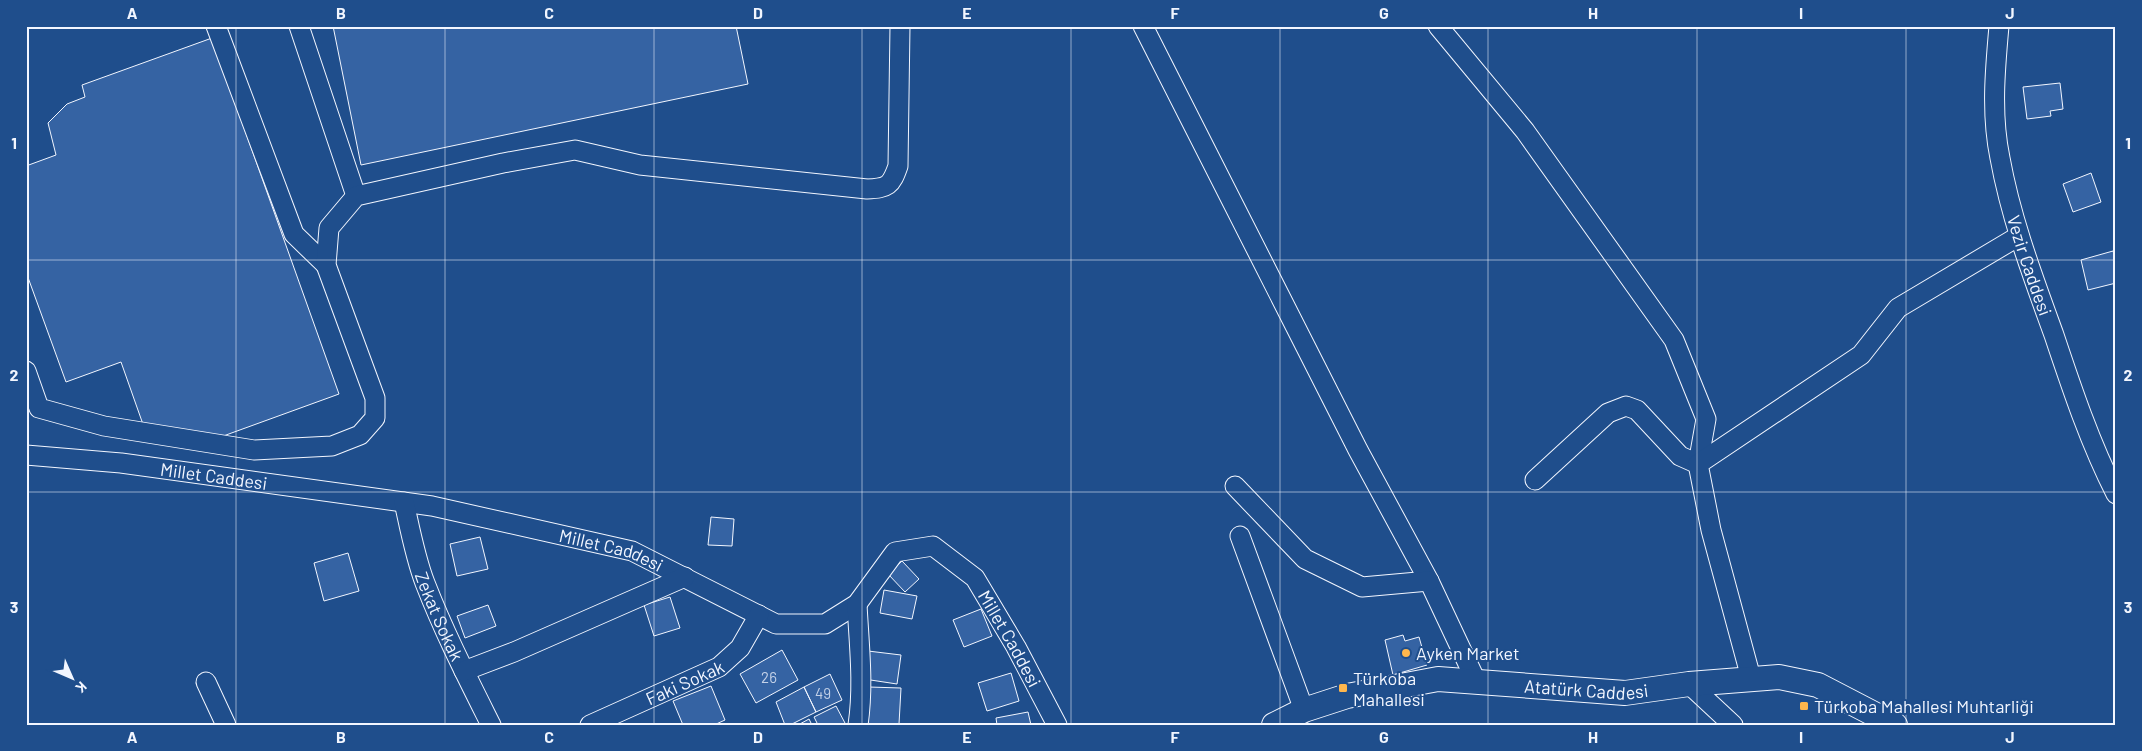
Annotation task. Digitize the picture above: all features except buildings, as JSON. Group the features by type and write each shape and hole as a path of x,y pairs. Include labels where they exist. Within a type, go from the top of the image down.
{"main road":[{"name":"Atatürk Caddesi","path":"1274,725 1304,710 1347,696 1438,679 1625,693 1689,684 1779,676 1818,685 1895,725"}],"street":[{"path":"216,26 294,234 326,265"},
{"path":"300,26 356,196"},
{"path":"26,370 39,408 104,426 254,450 332,446 360,435 375,418 375,398 326,265 329,228 356,196 503,162 574,150 640,166 867,189 884,188 893,181 898,166 900,26"},
{"path":"1143,26 1358,450 1429,580 1477,683"},
{"path":"1438,26 1525,131 1674,340 1706,419 1698,464 1711,530 1751,678"},
{"name":"Vezir Caddesi","path":"1999,26 1994,95 1996,131 2000,158 2019,236 2080,412 2116,494"},
{"path":"1698,464 1861,355 1898,308 2019,236"},
{"path":"1535,480 1608,413 1626,406 1636,410 1680,456 1698,464"},
{"name":"Millet Caddesi","path":"26,455 121,463 432,506 632,551 776,624 825,624 857,604 895,552 932,546 975,578 1016,647 1057,725"},
{"path":"1235,486 1305,559 1362,587 1429,580"},
{"name":"Zekat Sokak","path":"404,502 413,543 425,582 464,671 491,725"},
{"path":"1240,536 1304,710"},
{"path":"464,671 532,645 685,578"},
{"path":"857,604 861,670 861,706 858,725"},
{"name":"Faki Sokak","path":"590,725 719,667 740,648 759,615"},
{"path":"206,682 226,725"},
{"path":"1689,684 1733,725"}],"place":[{"name":"Ayken Market","path":"1406,653"},
{"name":"Türkoba Mahallesi","path":"1343,688"},
{"name":"Türkoba Mahallesi Muhtarliği","path":"1804,706"}]}
